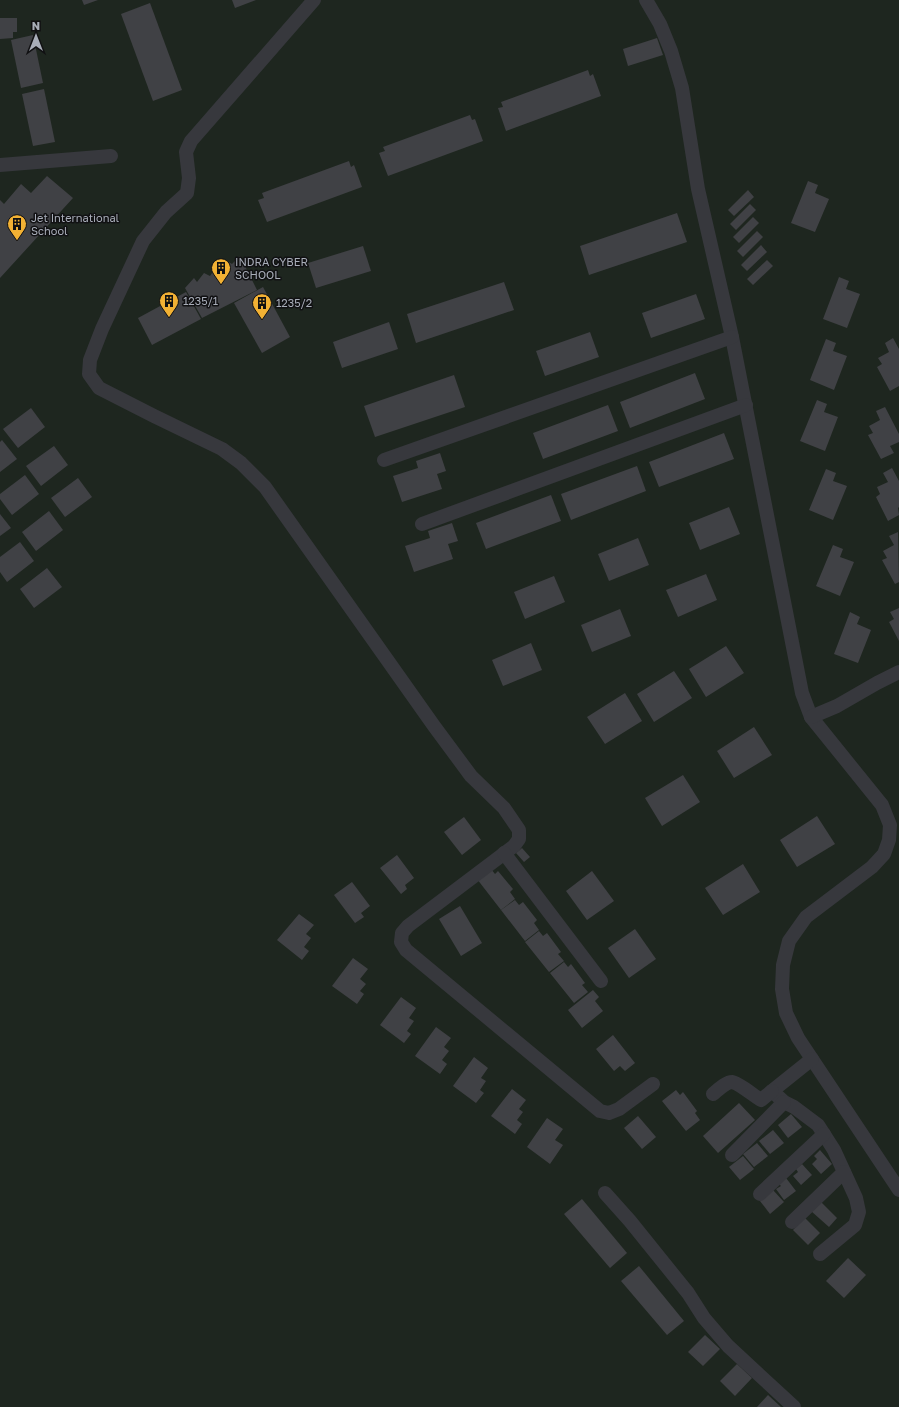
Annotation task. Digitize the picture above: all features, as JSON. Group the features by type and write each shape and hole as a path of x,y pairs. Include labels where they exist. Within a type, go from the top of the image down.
{"street":[{"path":"314,0 191,140 186,152 189,178 187,193 166,212 143,241 102,329 90,360 89,374 99,388 222,449 241,462 265,487 471,776 504,808 519,830 519,839 514,846 408,926 402,933 400,942 406,950 600,1111 609,1113 619,1109 653,1084"},
{"path":"646,0 660,24 671,51 682,88 698,189 746,405 800,686 811,717 882,805 890,825 889,840 884,854 872,867 806,917 789,941 783,965 782,989 786,1013 798,1038 899,1190"},
{"path":"0,165 111,156"},
{"path":"384,460 732,337"},
{"path":"422,524 746,405"},
{"path":"811,717 837,706 899,672"},
{"path":"504,853 601,981"},
{"path":"713,1094 726,1084 732,1082 760,1100 812,1059"},
{"path":"772,1091 784,1102 794,1107 818,1125 834,1150 856,1198 859,1212 855,1225 820,1254"},
{"path":"732,1155 784,1102"},
{"path":"760,1194 824,1134"},
{"path":"792,1222 844,1172"},
{"path":"605,1193 630,1221 683,1287 704,1318 724,1340 794,1407"}],"shaded area":[{"path":"0,0 899,0 899,1407 0,1407"}],"building":[{"path":"82,0 98,0 84,5"},
{"path":"232,0 256,0 235,8"},
{"path":"150,3 182,90 153,101 121,14"},
{"path":"0,18 17,18 17,32 13,32 13,38 0,39"},
{"path":"33,35 43,83 21,88 11,40"},
{"path":"657,38 663,55 628,66 623,49"},
{"path":"588,70 590,76 593,74 601,96 506,131 498,108 503,107 501,102"},
{"path":"44,89 55,142 33,146 22,94"},
{"path":"470,115 472,120 475,119 483,141 388,176 379,153 385,151 383,147"},
{"path":"349,161 351,167 354,165 362,187 267,222 258,200 264,198 262,193"},
{"name":"Jet International School","path":"47,176 73,198 0,278 0,200 4,204 21,184 31,193"},
{"path":"808,181 818,185 815,193 829,199 815,232 791,223"},
{"path":"748,190 754,197 734,216 728,210"},
{"path":"750,204 756,210 736,230 730,224"},
{"path":"677,213 687,242 589,275 580,246"},
{"path":"753,217 759,223 739,243 733,237"},
{"path":"757,231 763,237 743,257 737,251"},
{"path":"761,245 767,252 747,271 741,265"},
{"path":"363,246 371,271 316,288 308,263"},
{"name":"INDRA CYBER SCHOOL","path":"240,256 257,290 202,318 185,288 194,278 197,282 204,273 210,276 216,267 220,271 227,261 232,264"},
{"path":"767,260 773,266 753,285 747,279"},
{"path":"839,277 849,281 846,289 860,294 847,328 823,319"},
{"path":"504,282 514,310 416,343 407,314"},
{"name":"1235/2","path":"263,287 290,337 262,353 234,303"},
{"name":"1235/1","path":"186,292 201,319 152,345 138,318"},
{"path":"696,294 705,319 651,338 642,313"},
{"path":"389,322 398,349 342,368 333,342"},
{"path":"590,332 599,357 545,376 536,351"},
{"path":"893,338 899,349 899,386 890,391 877,367 882,364 878,358 889,352 885,343"},
{"path":"826,339 836,343 833,351 847,356 834,390 810,380"},
{"path":"695,373 705,399 630,428 620,402"},
{"path":"454,375 465,407 375,437 364,406"},
{"path":"817,400 827,404 824,412 838,417 825,451 800,441"},
{"path":"608,405 618,431 543,459 533,433"},
{"path":"885,407 899,434 899,442 890,446 894,453 881,459 868,435 873,433 869,426 880,420 876,411"},
{"path":"31,408 45,427 18,448 3,429"},
{"path":"724,433 734,459 659,487 649,462"},
{"path":"2,440 17,459 0,472 0,442"},
{"path":"54,446 68,465 41,486 26,466"},
{"path":"440,453 446,471 437,474 442,489 402,502 393,476 418,468 416,461"},
{"path":"637,466 646,491 571,520 561,494"},
{"path":"892,468 899,481 899,515 888,521 876,497 880,494 877,487 888,482 883,473"},
{"path":"826,469 836,473 833,481 847,486 833,520 809,510"},
{"path":"25,475 39,494 12,515 0,499 0,494"},
{"path":"78,478 92,497 65,517 51,498"},
{"path":"551,495 561,521 486,549 476,523"},
{"path":"729,507 740,534 700,550 689,523"},
{"path":"49,511 63,530 36,551 22,532"},
{"path":"0,514 11,528 0,536"},
{"path":"452,523 458,541 448,544 453,559 414,572 405,546 430,538 428,531"},
{"path":"898,532 899,582 895,584 882,560 887,558 883,551 894,545 889,536"},
{"path":"638,538 649,565 609,581 598,554"},
{"path":"20,542 34,561 7,582 0,572 0,557"},
{"path":"833,545 843,549 840,557 854,562 840,596 816,586"},
{"path":"47,568 62,587 34,608 20,589"},
{"path":"706,574 717,600 678,617 666,590"},
{"path":"554,576 565,602 525,619 514,592"},
{"path":"899,608 899,641 889,622 894,619 890,612"},
{"path":"620,609 631,636 592,652 581,625"},
{"path":"850,612 860,617 857,624 871,630 858,663 834,654"},
{"path":"531,643 542,670 503,686 492,660"},
{"path":"726,646 744,673 706,697 689,669"},
{"path":"674,671 692,698 654,722 637,694"},
{"path":"625,693 642,721 605,744 587,717"},
{"path":"754,727 772,755 734,778 717,751"},
{"path":"683,775 700,802 662,826 645,798"},
{"path":"817,816 835,844 797,867 780,840"},
{"path":"464,817 481,840 462,855 444,832"},
{"path":"522,848 530,857 524,862 516,853"},
{"path":"397,855 414,878 405,885 407,889 401,894 380,868"},
{"path":"743,864 760,892 723,915 705,888"},
{"path":"491,869 495,874 498,871 513,889 510,892 515,899 501,910 477,879"},
{"path":"592,871 614,901 587,920 566,891"},
{"path":"352,882 370,906 361,913 364,917 355,923 334,895"},
{"path":"515,900 519,905 523,902 537,920 534,923 539,930 525,941 501,910"},
{"path":"460,906 482,943 461,956 439,919"},
{"path":"299,914 314,925 306,934 311,938 304,947 309,951 302,960 277,940"},
{"path":"635,929 656,959 629,978 608,948"},
{"path":"539,931 543,936 547,933 561,952 558,954 564,961 549,972 525,942"},
{"path":"353,958 368,969 360,979 366,984 360,991 364,994 357,1004 332,986"},
{"path":"564,962 568,967 571,964 585,983 582,985 588,992 574,1003 550,973"},
{"path":"593,990 599,997 595,1001 603,1011 582,1028 568,1010"},
{"path":"401,997 416,1008 409,1018 414,1021 407,1031 411,1034 404,1043 380,1025"},
{"path":"436,1027 451,1038 444,1047 449,1051 442,1060 447,1064 440,1074 415,1056"},
{"path":"613,1035 635,1063 625,1071 620,1066 614,1071 596,1049"},
{"path":"474,1057 488,1068 481,1078 486,1081 480,1090 484,1093 476,1103 453,1086"},
{"path":"512,1089 526,1100 519,1109 523,1112 517,1120 522,1124 515,1134 491,1116"},
{"path":"676,1090 680,1095 683,1092 697,1111 695,1113 700,1120 686,1131 662,1101"},
{"path":"739,1103 755,1120 718,1153 703,1136"},
{"path":"791,1114 802,1127 788,1138 778,1125"},
{"path":"638,1116 656,1137 642,1149 624,1128"},
{"path":"547,1118 563,1129 555,1140 563,1145 550,1164 527,1147"},
{"path":"773,1130 784,1143 770,1154 759,1141"},
{"path":"757,1143 768,1156 754,1167 743,1154"},
{"path":"820,1150 832,1164 821,1174 812,1164 817,1159 814,1156"},
{"path":"743,1156 754,1169 740,1180 729,1167"},
{"path":"802,1164 812,1175 801,1185 793,1176 798,1172 796,1169"},
{"path":"786,1178 796,1191 784,1200 776,1189 781,1186 779,1184"},
{"path":"773,1190 784,1202 770,1214 760,1201"},
{"path":"582,1199 627,1253 610,1268 564,1214"},
{"path":"820,1201 837,1218 829,1227 811,1211"},
{"path":"805,1218 820,1233 808,1245 793,1230"},
{"path":"848,1258 866,1275 844,1298 826,1281"},
{"path":"639,1266 684,1321 667,1335 621,1281"},
{"path":"705,1335 720,1349 703,1366 688,1352"},
{"path":"737,1364 752,1378 735,1396 720,1381"},
{"path":"768,1395 781,1407 757,1407"}],"place":[{"name":"Jet International School","path":"17,241"},
{"name":"INDRA CYBER SCHOOL","path":"221,285"},
{"name":"1235/1","path":"169,318"},
{"name":"1235/2","path":"262,320"}]}
